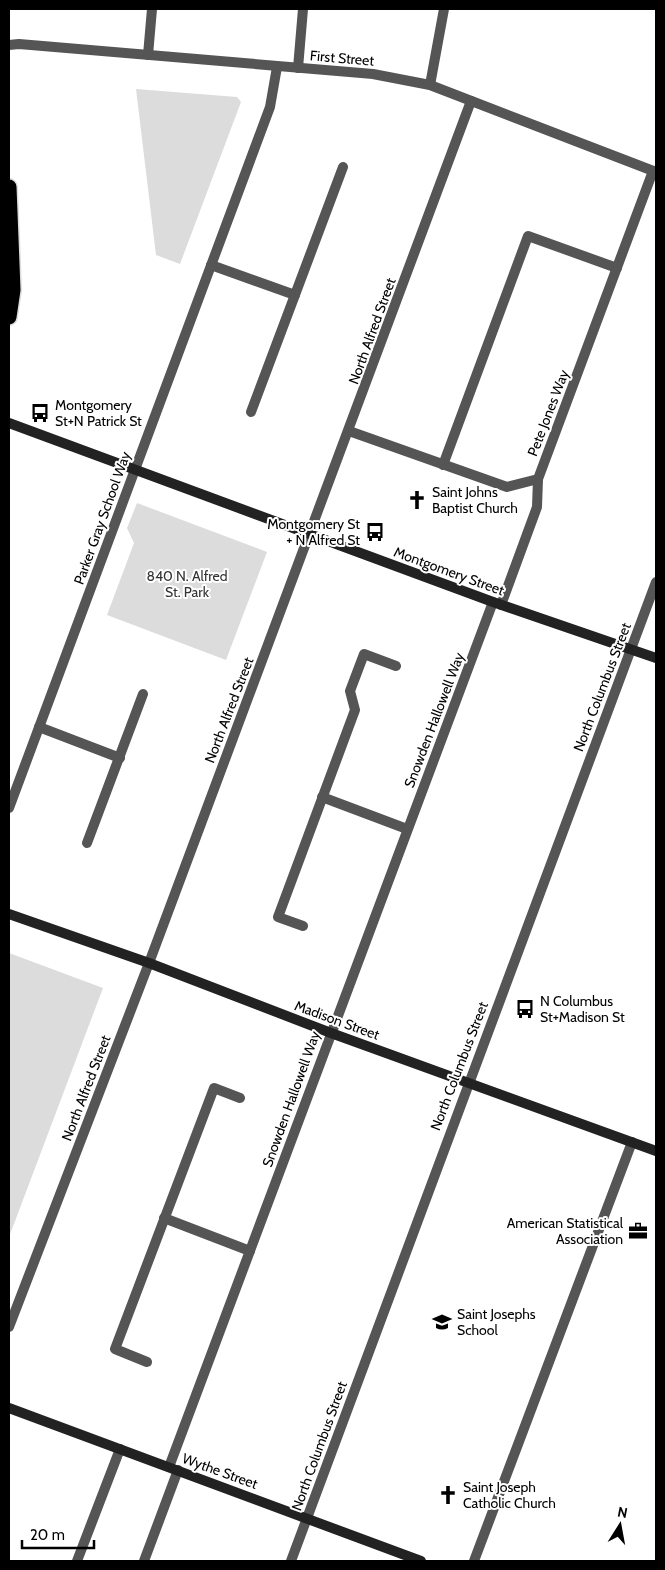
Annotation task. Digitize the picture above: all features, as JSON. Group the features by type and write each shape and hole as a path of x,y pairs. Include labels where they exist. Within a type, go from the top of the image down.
{"highway":[{"path":"9,188 12,290 9,317"}],"street":[{"path":"148,55 152,9"},
{"path":"298,68 303,9"},
{"path":"430,85 444,9"},
{"name":"First Street","path":"9,45 19,44 373,74 430,85 655,171"},
{"name":"Parker Gray School Way","path":"9,808 270,107 277,67"},
{"name":"North Alfred Street","path":"9,1327 149,963 471,101"},
{"path":"250,412 343,167"},
{"name":"Pete Jones Way","path":"349,431 507,487 538,478 655,171"},
{"path":"443,465 528,236 617,268"},
{"path":"211,265 295,295"},
{"name":"Montgomery Street","path":"9,423 497,603 656,658"},
{"name":"Snowden Hallowell Way","path":"144,1561 250,1251 331,1032 407,829 537,507 538,478"},
{"name":"North Columbus Street","path":"291,1561 656,582"},
{"path":"303,926 278,917 355,710 350,691 364,654 396,666"},
{"path":"87,844 144,694"},
{"path":"39,727 120,758"},
{"path":"322,797 407,829"},
{"name":"Madison Street","path":"9,914 149,963 656,1151"},
{"path":"147,1362 115,1349 214,1088 240,1098"},
{"path":"474,1561 632,1142"},
{"path":"164,1218 250,1251"},
{"name":"Wythe Street","path":"9,1408 421,1561"},
{"path":"77,1561 120,1449"}],"green space":[{"path":"136,89 237,97 241,102 180,264 156,255"},
{"name":"840 N. Alfred St. Park","path":"137,503 267,552 226,660 107,615 134,543 127,528"},
{"path":"9,953 103,988 9,1237"}],"place":[{"name":"Montgomery St+N Patrick St","path":"40,413"},
{"name":"Saint Johns Baptist Church","path":"417,500"},
{"name":"Montgomery St + N Alfred St","path":"375,532"},
{"name":"N Columbus St+Madison St","path":"525,1009"},
{"name":"American Statistical Association","path":"638,1231"},
{"name":"Saint Josephs School","path":"442,1322"},
{"name":"Saint Joseph Catholic Church","path":"448,1495"}]}
